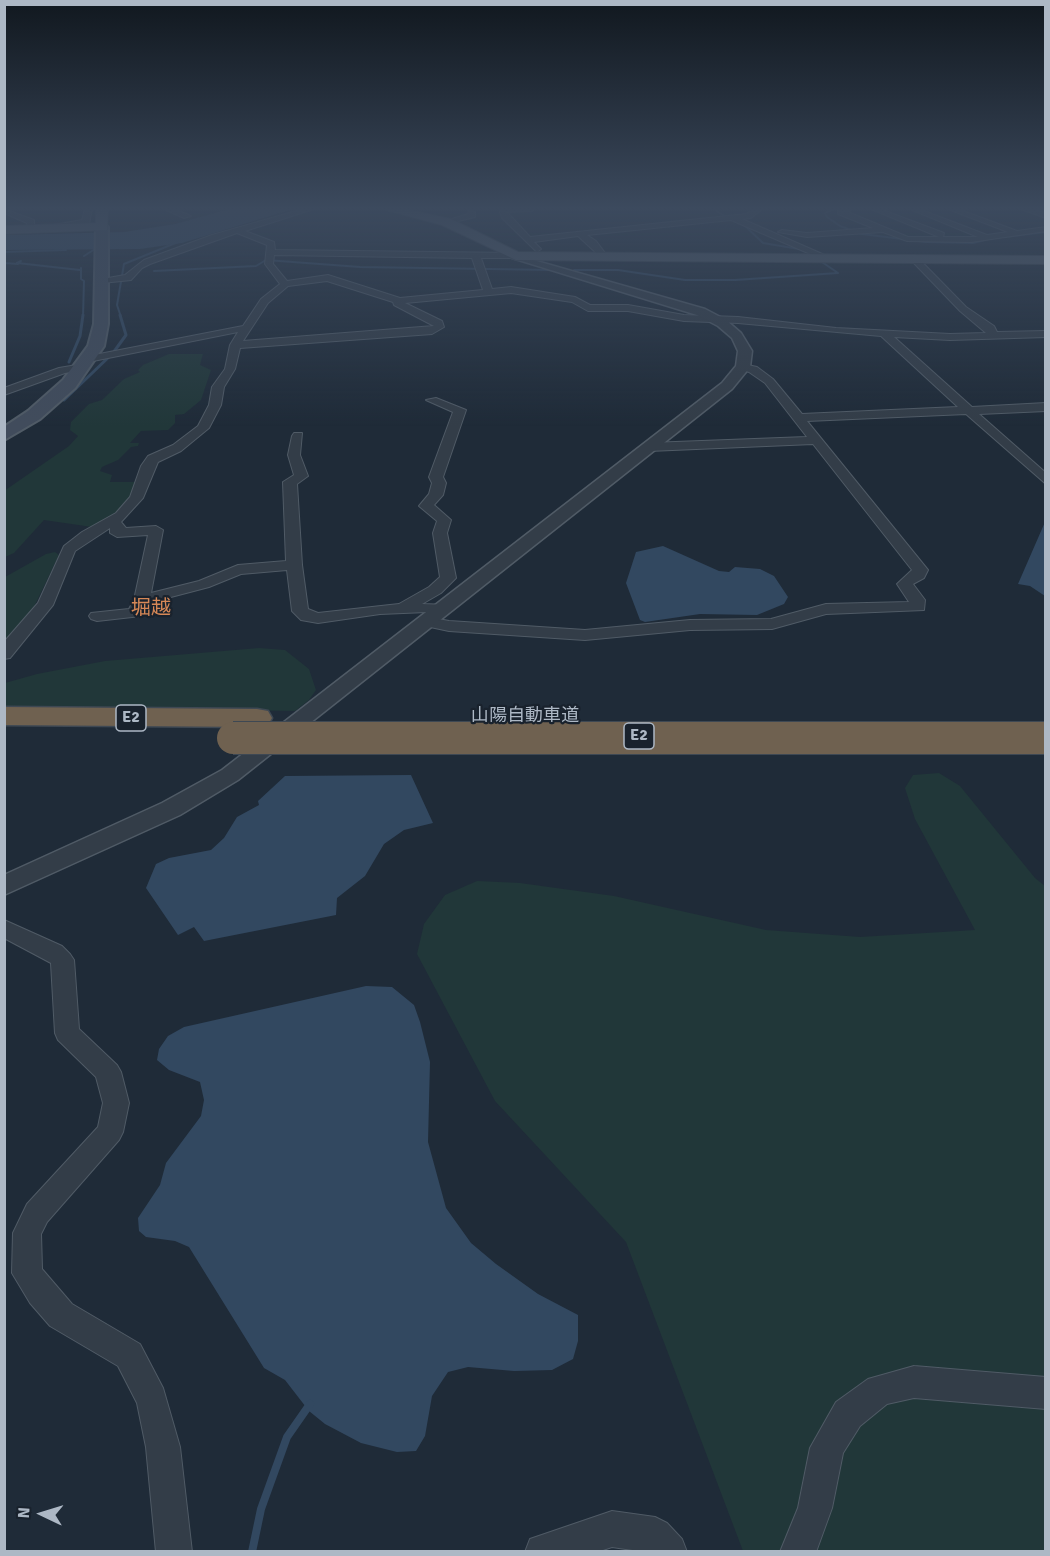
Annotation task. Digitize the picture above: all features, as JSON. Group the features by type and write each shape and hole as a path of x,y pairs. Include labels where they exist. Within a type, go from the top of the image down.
{"highway":[{"name":"山陽自動車道","path":"4,736 785,715 1046,718"},
{"name":"山陽自動車道","path":"4,716 245,728 1046,738"}],"main road":[{"path":"4,435 54,399 97,360 100,332 113,282"}],"street":[{"path":"4,654 22,629 45,605 69,549 87,534 113,523 136,498 153,459 177,448 203,428 215,405 218,387 230,369 235,345 264,301 285,284 311,282"},
{"path":"340,282 399,301 511,290 575,300 588,308 628,308 684,318 715,318 884,334 987,336 1046,334"},
{"path":"485,282 488,292"},
{"path":"4,886 202,793 269,747 727,386 743,366 746,358 742,343 728,327 715,318 675,302 605,282"},
{"path":"936,282 963,309 990,328 992,334 987,336"},
{"path":"305,283 322,288"},
{"path":"340,294 356,295 371,291"},
{"path":"235,345 399,335 432,331 439,327 438,323 397,303 399,301"},
{"path":"4,392 63,370 164,342 246,328"},
{"path":"884,334 1046,480"},
{"path":"1033,334 1046,343"},
{"path":"427,622 448,626 585,635 690,625 772,624 808,612 826,609 918,607 917,600 906,584 909,579 919,575 920,570 769,381 753,369 743,366"},
{"path":"401,609 435,590 448,578 440,533 444,520 426,506 436,495 439,483 436,477 460,410 432,400"},
{"path":"798,418 1046,407"},
{"path":"298,436 294,455 301,476 290,482 294,565 300,611 306,617 401,609 444,608"},
{"path":"649,447 816,440"},
{"path":"97,616 135,613 142,600 156,530 117,533 119,527 113,523"},
{"path":"142,600 204,584 238,570 294,565"},
{"path":"4,928 54,952 62,960 67,1033 108,1072 116,1103 114,1118 105,1138 37,1213 27,1233 27,1273 61,1315 129,1355 152,1399 159,1428 174,1551"},
{"path":"798,1551 815,1508 826,1448 848,1414 879,1390 914,1382 1046,1393"},
{"path":"543,1551 612,1529 655,1535 669,1551"}],"green space":[{"path":"169,354 203,354 200,365 211,370 201,400 184,414 175,415 175,423 168,430 141,431 130,443 139,443 138,446 131,447 118,460 102,467 100,471 112,475 110,482 137,482 127,503 119,513 92,527 44,520 14,553 5,557 4,491 69,446 78,436 70,430 71,422 89,404 102,400 124,379 140,372 138,370 143,365"},
{"path":"55,552 59,555 33,609 5,642 5,577 46,554"},
{"path":"259,648 285,650 309,669 316,690 309,700 295,711 5,707 5,683 37,674 105,661"},
{"path":"939,773 960,786 1035,878 1045,886 1045,1551 743,1551 626,1242 495,1101 417,954 424,924 445,895 477,881 520,883 614,896 766,930 860,937 975,930 915,819 905,788 913,775"}],"water":[{"path":"1045,522 1045,596 1030,586 1018,584"},
{"path":"663,546 719,571 729,572 735,567 760,569 774,576 788,597 784,604 757,615 700,614 645,622 640,620 626,583 636,552"},
{"path":"411,775 433,823 404,830 384,844 365,876 337,898 336,915 204,941 194,927 178,935 146,888 156,864 169,858 211,850 224,838 237,817 259,805 258,801 285,776"},
{"path":"366,986 392,987 414,1005 430,1062 428,1142 446,1208 471,1243 496,1264 538,1294 578,1315 578,1341 573,1359 552,1370 514,1371 468,1367 448,1372 432,1396 425,1436 416,1451 397,1452 361,1443 325,1424 309,1411 285,1380 264,1368 189,1247 175,1241 146,1237 139,1231 138,1218 160,1185 166,1163 201,1116 204,1100 200,1082 169,1070 157,1060 159,1049 168,1036 184,1027"}],"waterway":[{"path":"83,317 84,282"},
{"path":"121,282 117,305 121,317"},
{"path":"69,362 80,336 83,315"},
{"path":"64,400 113,353 126,335 120,315"},
{"path":"252,1552 261,1509 287,1437 310,1404"}],"district":[{"name":"堀越","path":"151,609"}]}
